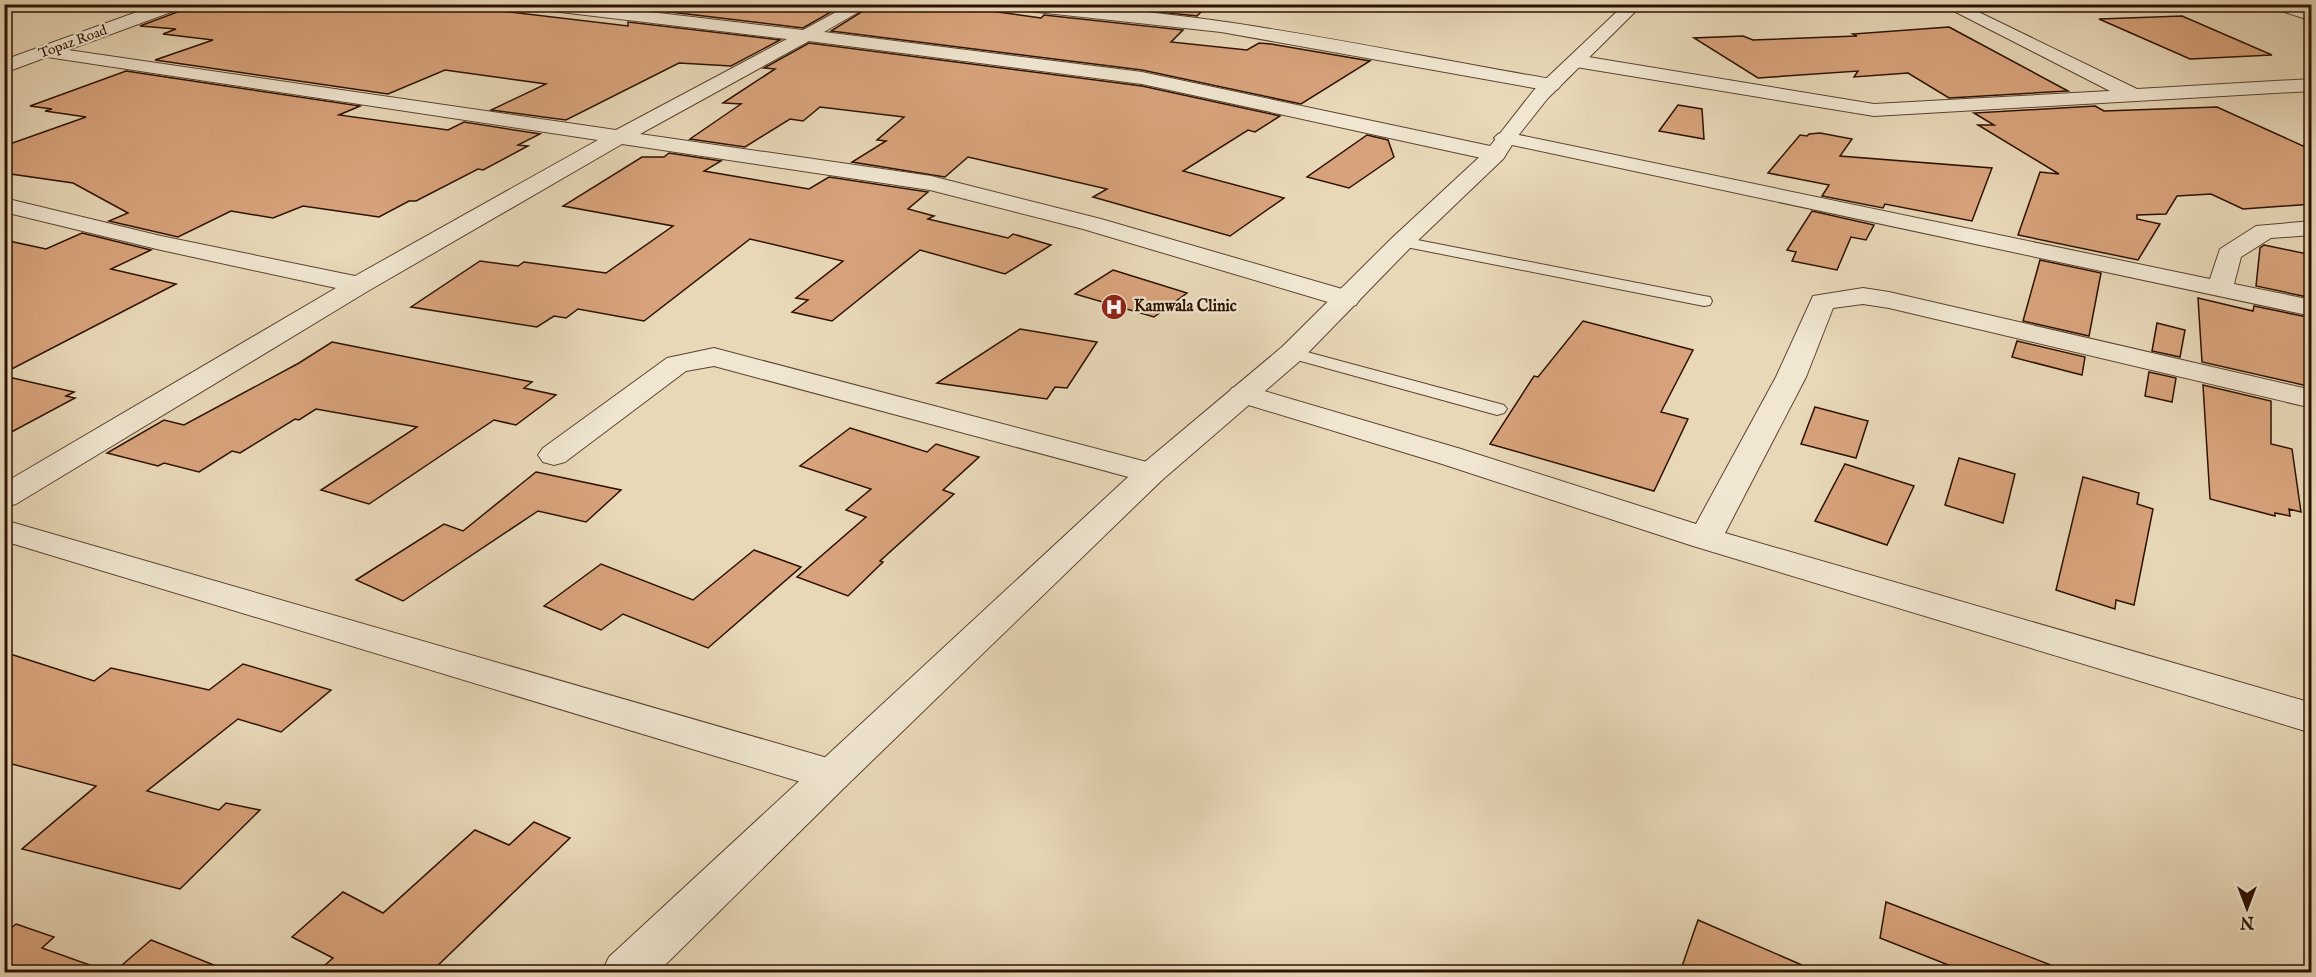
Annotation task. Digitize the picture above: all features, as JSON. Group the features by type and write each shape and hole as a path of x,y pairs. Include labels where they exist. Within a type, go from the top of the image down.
{"street":[{"name":"Topaz Road","path":"4,67 176,4"},
{"path":"534,4 1142,78 1500,146 2312,308"},
{"path":"4,497 358,285 622,135 810,36 864,4"},
{"path":"1008,4 1221,27 1551,85"},
{"path":"626,972 1151,473 1292,353 1500,146 1551,85 1635,4"},
{"path":"1948,4 2136,96"},
{"path":"2278,4 2312,16"},
{"path":"47,52 622,135 941,185 1092,224 1347,299"},
{"path":"1576,61 1874,110 2312,86"},
{"path":"4,205 161,243 358,285"},
{"path":"2220,289 2229,254 2265,231 2312,228"},
{"path":"1705,538 1791,376 1822,302 1863,296 1889,300 2312,399"},
{"path":"554,455 677,364 714,357 1151,473"},
{"path":"1242,394 1461,460 1705,538 2312,717"},
{"path":"4,530 831,775"}],"lane":[{"path":"1402,242 1704,301"},
{"path":"1292,353 1497,409"}],"building":[{"path":"186,4 241,8 252,4 443,4 628,26 628,22 780,40 731,66 679,63 566,120 491,110 546,84 445,70 388,94 155,60 213,40 163,34 176,29 140,26 183,10"},
{"path":"629,4 845,4 803,28 629,7"},
{"path":"874,4 939,4 1041,18 1044,15 1183,30 1171,42 1247,50 1259,43 1271,44 1370,61 1301,104 1142,70 831,31"},
{"path":"1080,4 1209,4 1197,16"},
{"path":"2182,16 2272,55 2190,59 2099,19"},
{"path":"1949,27 2068,91 1949,98 1908,73 1854,77 1858,71 1758,78 1694,38 1743,36 1753,40 1857,36 1853,34"},
{"path":"809,43 1142,86 1280,116 1255,132 1248,130 1183,171 1284,198 1230,236 1093,197 1107,189 968,157 945,177 852,162 886,141 877,140 904,117 820,107 803,121 790,119 745,147 690,139 741,104 723,103 775,69 764,68"},
{"path":"126,71 360,106 339,115 448,130 464,122 540,134 518,145 528,146 483,170 478,169 379,217 303,206 273,218 231,211 178,237 109,221 128,213 73,183 4,173 4,146 86,117 45,111 52,109 30,106"},
{"path":"1678,105 1702,109 1704,139 1659,131"},
{"path":"2095,106 2104,111 2217,107 2312,150 2312,204 2243,209 2211,194 2177,196 2166,214 2137,215 2137,219 2160,224 2138,260 2018,235 2040,172 2059,174 1978,125 1994,125 1974,113"},
{"path":"1820,133 1852,139 1840,156 1992,168 1972,221 1885,204 1883,208 1822,196 1829,185 1768,173 1800,135"},
{"path":"1367,135 1388,140 1394,157 1349,188 1307,177"},
{"path":"669,153 721,161 704,171 809,189 829,177 928,192 908,209 934,216 928,219 1008,238 1013,234 1051,245 1005,274 920,250 832,321 792,312 808,300 796,298 843,261 750,239 644,321 578,309 566,318 554,316 537,327 411,307 480,261 518,266 524,262 606,273 673,226 563,206 642,157 664,157"},
{"path":"1812,211 1874,225 1866,240 1851,237 1837,270 1792,261 1796,252 1787,250"},
{"path":"82,233 151,250 111,269 176,284 4,373 4,240 46,249"},
{"path":"2264,245 2312,255 2312,298 2256,286 2260,248"},
{"path":"2040,260 2101,273 2089,336 2023,321"},
{"path":"1113,270 1187,293 1154,317 1075,294"},
{"path":"2198,298 2253,311 2254,306 2312,318 2312,387 2202,362"},
{"path":"1583,321 1693,350 1661,412 1688,419 1654,491 1490,444 1534,376 1538,377"},
{"path":"2157,323 2185,330 2180,357 2152,351"},
{"path":"1020,329 1097,342 1067,388 1055,387 1047,399 937,383"},
{"path":"2017,341 2085,357 2082,375 2012,357"},
{"path":"332,342 532,382 524,388 556,395 516,425 494,420 369,504 321,490 417,427 316,409 299,420 295,419 240,453 232,451 199,472 164,463 158,466 107,453 164,420 184,425 299,363"},
{"path":"2149,372 2176,378 2172,402 2145,396"},
{"path":"4,376 74,392 66,396 75,398 4,436"},
{"path":"2203,385 2271,401 2271,444 2292,449 2301,512 2289,509 2290,516 2275,513 2275,516 2210,499"},
{"path":"1815,407 1868,421 1856,458 1801,444"},
{"path":"850,428 927,452 936,444 979,457 943,490 954,494 880,561 883,562 848,596 797,577 866,517 846,510 871,489 800,466"},
{"path":"1959,458 2015,474 2003,523 1945,505"},
{"path":"1845,464 1914,486 1887,545 1815,521"},
{"path":"536,472 621,490 586,522 538,511 403,601 356,580 444,524 463,531"},
{"path":"2083,477 2139,493 2137,504 2153,509 2134,605 2116,600 2115,609 2056,590"},
{"path":"754,550 801,567 708,648 623,614 601,630 544,606 601,564 693,600"},
{"path":"4,652 94,681 111,668 209,690 243,664 331,690 281,732 238,719 147,791 219,810 226,803 260,810 180,889 22,849 96,786 4,762"},
{"path":"534,822 570,838 431,972 317,972 333,958 292,937 343,892 383,913 475,830 509,845"},
{"path":"1886,902 2064,970 2064,972 1966,972 1880,938"},
{"path":"1698,920 1818,972 1680,972"},
{"path":"16,924 54,937 42,948 98,968 97,972 4,972 4,934"},
{"path":"151,940 229,971 229,972 114,972"}],"place":[{"name":"Kamwala Clinic","path":"1114,307"}]}
